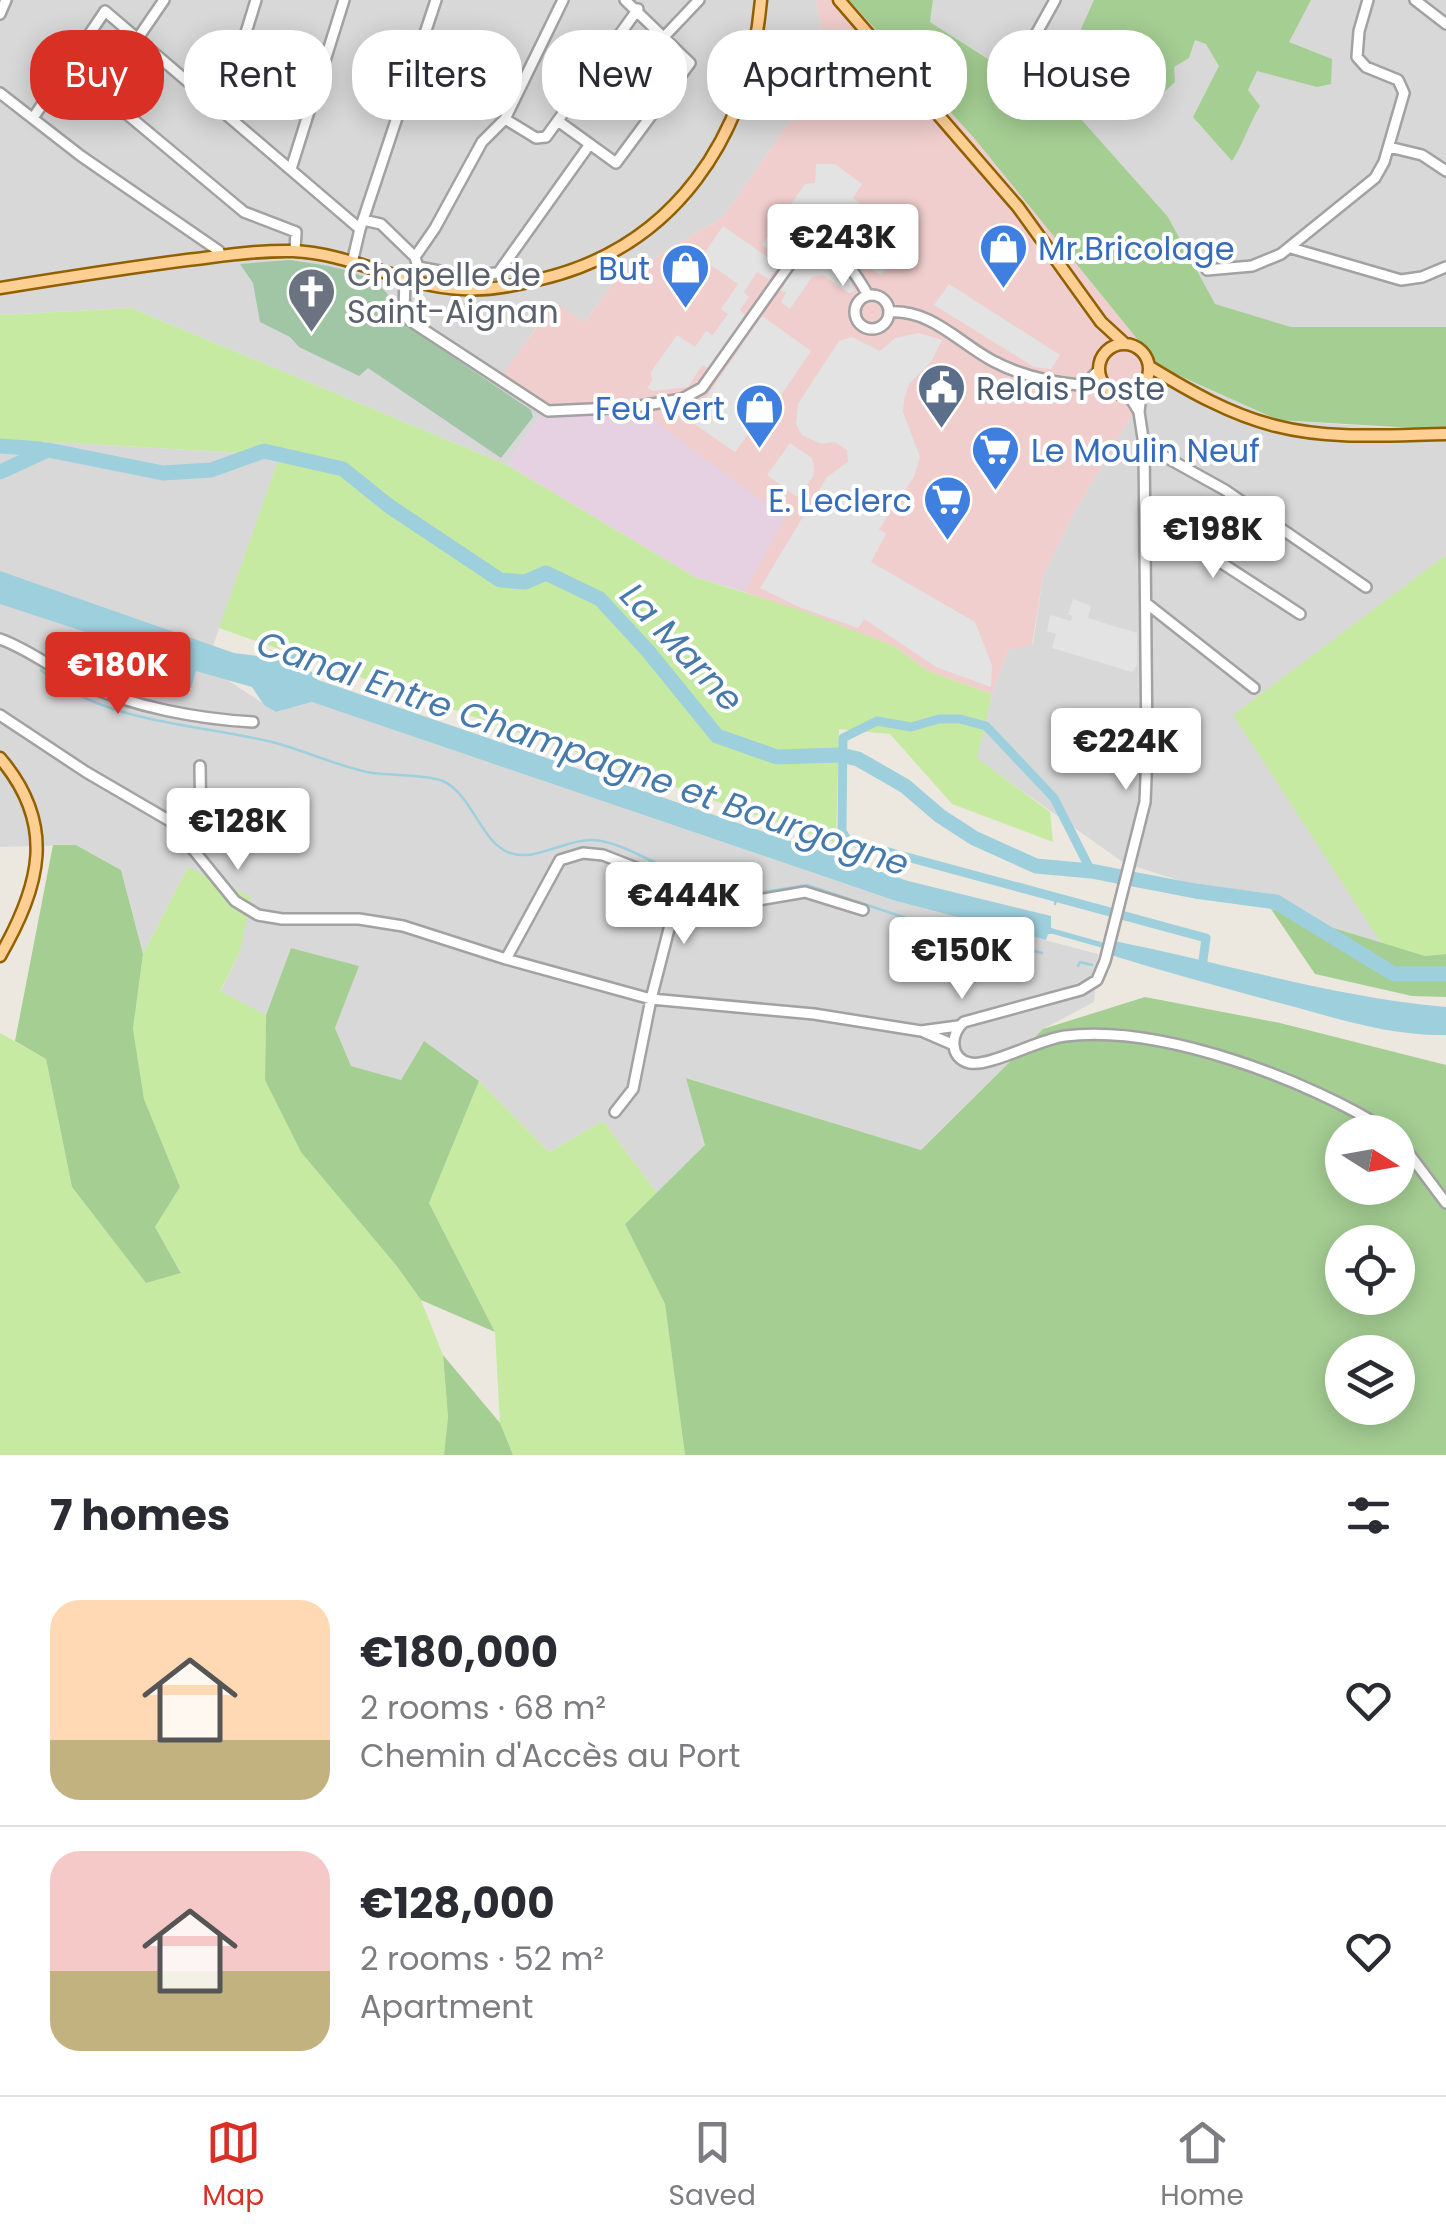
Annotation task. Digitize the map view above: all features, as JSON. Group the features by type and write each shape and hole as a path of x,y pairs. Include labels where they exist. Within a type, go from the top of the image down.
{"main road":[{"path":"0,288 240,253 295,251 464,290 532,281 604,258 660,220 695,182 726,131 752,58 760,0"},
{"path":"839,0 1018,206 1102,322 1125,344 1139,348 1150,368 1248,417 1294,430 1359,435 1446,434"},
{"path":"1102,322 1107,351 1099,370 1107,387 1128,394 1144,384 1178,384"},
{"path":"1107,351 1125,344"},
{"path":"1144,384 1150,368"},
{"path":"0,758 24,793 37,853 30,898 0,956"}],"street":[{"path":"0,14 6,0"},
{"path":"143,30 164,0"},
{"path":"247,30 256,0"},
{"path":"291,170 344,0"},
{"path":"352,263 436,0"},
{"path":"522,84 562,0"},
{"path":"626,0 655,30"},
{"path":"670,30 699,0"},
{"path":"1038,30 1055,0"},
{"path":"1208,270 1262,263 1291,248 1378,174 1404,93 1398,80 1366,67 1356,57 1368,0"},
{"path":"1415,0 1446,24"},
{"path":"507,120 536,138 546,137 638,10"},
{"path":"92,30 105,11 128,30"},
{"path":"164,60 184,77"},
{"path":"0,93 30,116"},
{"path":"36,120 220,256"},
{"path":"134,120 244,212 296,232 295,251"},
{"path":"234,120 361,225 381,224 415,257 418,266 461,274 498,272 590,144"},
{"path":"415,257 482,142 504,120"},
{"path":"558,121 616,163 648,120"},
{"path":"1389,147 1422,155 1446,171"},
{"path":"406,278 404,312 409,320 548,411 682,400 702,388 792,260 809,244 821,246 853,266 868,294 884,299 890,312"},
{"path":"1291,248 1401,280 1446,267"},
{"path":"868,294 855,308 861,325 871,329 881,326 890,312"},
{"path":"890,312 933,320 964,344 1014,371 1056,383 1107,387"},
{"path":"1083,386 1099,370"},
{"path":"0,714 86,772 170,820 235,901 258,915 282,919 359,918 403,926 651,998 814,1014 921,1030 958,1026 975,1017 1081,990 1097,980 1106,959 1134,852 1147,776 1144,444 1139,412 1144,384"},
{"path":"1128,394 1139,412"},
{"path":"1144,444 1225,490 1366,587"},
{"path":"1144,513 1300,614"},
{"path":"1146,603 1254,688"},
{"path":"0,639 80,683 114,696 204,716 253,722"},
{"path":"190,844 201,833 200,766"},
{"path":"506,959 560,860 583,854 604,855 680,886 747,902 805,892 864,910"},
{"path":"615,1112 633,1089 680,886"},
{"path":"954,1046 958,1026"},
{"path":"921,1030 954,1046 963,1061 974,1064 1064,1036 1098,1034 1153,1040 1268,1074 1358,1115"},
{"path":"1415,1162 1446,1203"}],"shaded area":[{"path":"0,0 816,0 821,30 707,30 707,120 791,120 723,217 614,282 584,323 554,302 503,375 547,406 507,465 131,308 0,315"},
{"path":"816,0 849,0 876,30 821,30"},
{"path":"933,0 1446,0 1446,327 1290,327 1214,304 1168,217 1065,120 1166,120 1166,30 987,30 987,58 967,45 967,30 943,30 930,22"},
{"path":"791,120 958,120 1160,367 1073,515 1043,576 1032,645 1008,650 992,694 928,671 894,646 744,592 784,518 547,406 502,375 555,302 584,323 614,282 723,217"},
{"path":"816,164 835,164 862,184 853,198 871,212 879,206 887,212 870,236 897,255 881,275 816,235 801,238 785,261 762,245 805,184 815,183"},
{"path":"723,226 773,261 776,268 769,279 757,272 744,292 749,297 740,310 745,315 708,368 702,365 688,387 653,391 647,388 652,381 651,372 677,335 695,347 706,331 713,335 728,314 721,309 738,284 701,258"},
{"path":"814,252 815,256 819,252 842,266 854,292 849,293 823,275 812,277 790,309 781,302 786,292 780,291 803,258 808,259 808,253"},
{"path":"949,284 1060,355 1051,369 1034,367 934,305"},
{"path":"762,316 811,351 735,452 690,421"},
{"path":"919,333 942,340 931,362 909,384 904,400 903,412 920,457 914,477 879,529 886,534 871,562 975,622 992,665 991,687 936,667 864,619 858,628 760,588 827,477 848,462 847,450 834,442 821,444 802,435 796,424 798,404 839,341 852,337 880,351 895,338"},
{"path":"1160,367 1278,420 1438,431 1446,440 1446,555 1243,711 1382,944 1124,863 976,758 1008,650 1033,644 1043,576 1073,515"},
{"path":"629,402 785,518 744,592 695,577 507,465 547,406"},
{"path":"0,439 280,455 206,666 276,712 313,702 896,901 1098,954 1094,1002 1043,1029 921,1150 687,1078 706,1145 657,1193 603,1121 549,1152 479,1081 423,1042 401,1080 351,1066 335,1028 358,966 291,948 266,1015 220,992 240,952 188,867 143,954 121,870 76,845 0,847"},
{"path":"790,443 812,458 814,469 813,477 797,497 767,475"},
{"path":"1073,599 1091,606 1088,618 1137,633 1137,665 1132,672 1052,648 1056,634 1047,631 1050,615 1071,621 1068,614"}],"green space":[{"path":"849,0 933,0 930,22 943,30 876,30"},
{"path":"1094,0 1311,0 1289,42 1332,59 1331,84 1317,87 1257,71 1248,90 1260,106 1232,161 1193,117 1219,66 1206,44 1195,40 1189,58 1174,67 1175,82 1166,90 1166,30 1081,29"},
{"path":"967,46 987,58 987,120 1082,120 1168,217 1215,304 1291,327 1446,327 1446,430 1278,420 1160,367 958,120 967,120"},
{"path":"289,260 340,269 372,281 394,304 398,320 531,410 533,417 501,458 368,368 359,376 299,347 290,337 260,322 253,283 240,264"},
{"path":"131,308 507,465 695,577 803,611 894,646 928,671 992,694 977,758 1050,812 1053,842 952,804 890,734 839,729 836,843 219,628 280,455 0,439 0,315"},
{"path":"1446,555 1446,954 1425,956 1382,944 1233,715"},
{"path":"53,845 76,845 121,870 143,954 133,1029 144,1099 180,1187 155,1227 181,1273 146,1283 72,1187 46,1059 15,1041"},
{"path":"188,867 251,897 240,952 220,991 266,1015 265,1080 421,1300 443,1355 448,1417 444,1455 0,1455 0,1033 46,1059 72,1187 146,1283 181,1272 155,1227 180,1187 144,1099 133,1029 143,954"},
{"path":"1271,909 1425,956 1446,954 1446,997 1412,996 1315,974"},
{"path":"291,948 359,966 335,1028 351,1066 401,1080 424,1041 479,1081 429,1203 495,1332 421,1300 301,1152 265,1080 266,1015"},
{"path":"1145,997 1280,1023 1446,1065 1446,1455 685,1455 665,1304 625,1224 705,1145 686,1078 921,1150 1043,1029"},
{"path":"479,1081 549,1152 603,1121 657,1193 625,1224 665,1304 685,1455 513,1455 500,1423 495,1332 429,1203"},
{"path":"443,1355 500,1423 513,1455 444,1455 448,1417"}],"water":[{"path":"0,571 234,653 257,656 272,650 290,651 318,680 908,881 1051,916 1051,928 1112,945 1114,941 1321,988 1446,1007 1446,1035 1408,1033 1351,1022 1157,969 1111,955 1110,950 1053,934 1048,934 1046,940 896,901 312,702 276,712 264,705 252,687 196,671 191,688 176,683 180,666 120,645 120,638 113,641 0,604"}],"waterway":[{"name":"La Marne","path":"0,446 41,449"},
{"name":"La Marne","path":"0,472 48,450 163,473 211,470 264,451 343,469 389,506 500,580 525,582 546,573 600,599 717,736 777,757 841,755 858,759 905,786 974,838 1036,866 1091,871 1276,902 1394,974 1446,974"},
{"path":"41,670 66,688 121,712 272,742 367,772 443,781 462,797 491,839 510,853 530,855 582,841 602,841 671,870 685,864 697,866 728,892 746,895 807,885 909,919 1042,953"},
{"name":"Canal Entre Champagne et Bourgogne","path":"1091,871 1054,798 986,726 960,719 939,719 911,727 877,721 843,738 842,831 848,841 1206,938 1202,968"},
{"path":"1055,904 1057,896"},
{"path":"1078,966 1080,962 1092,965"}],"place":[{"name":"Mr.Bricolage","path":"1003,290"},
{"name":"But","path":"685,310"},
{"name":"Chapelle de Saint-Aignan","path":"312,334"},
{"name":"Relais Poste","path":"941,430"},
{"name":"Feu Vert","path":"760,450"},
{"name":"Le Moulin Neuf","path":"996,492"},
{"name":"E. Leclerc","path":"947,542"}]}
